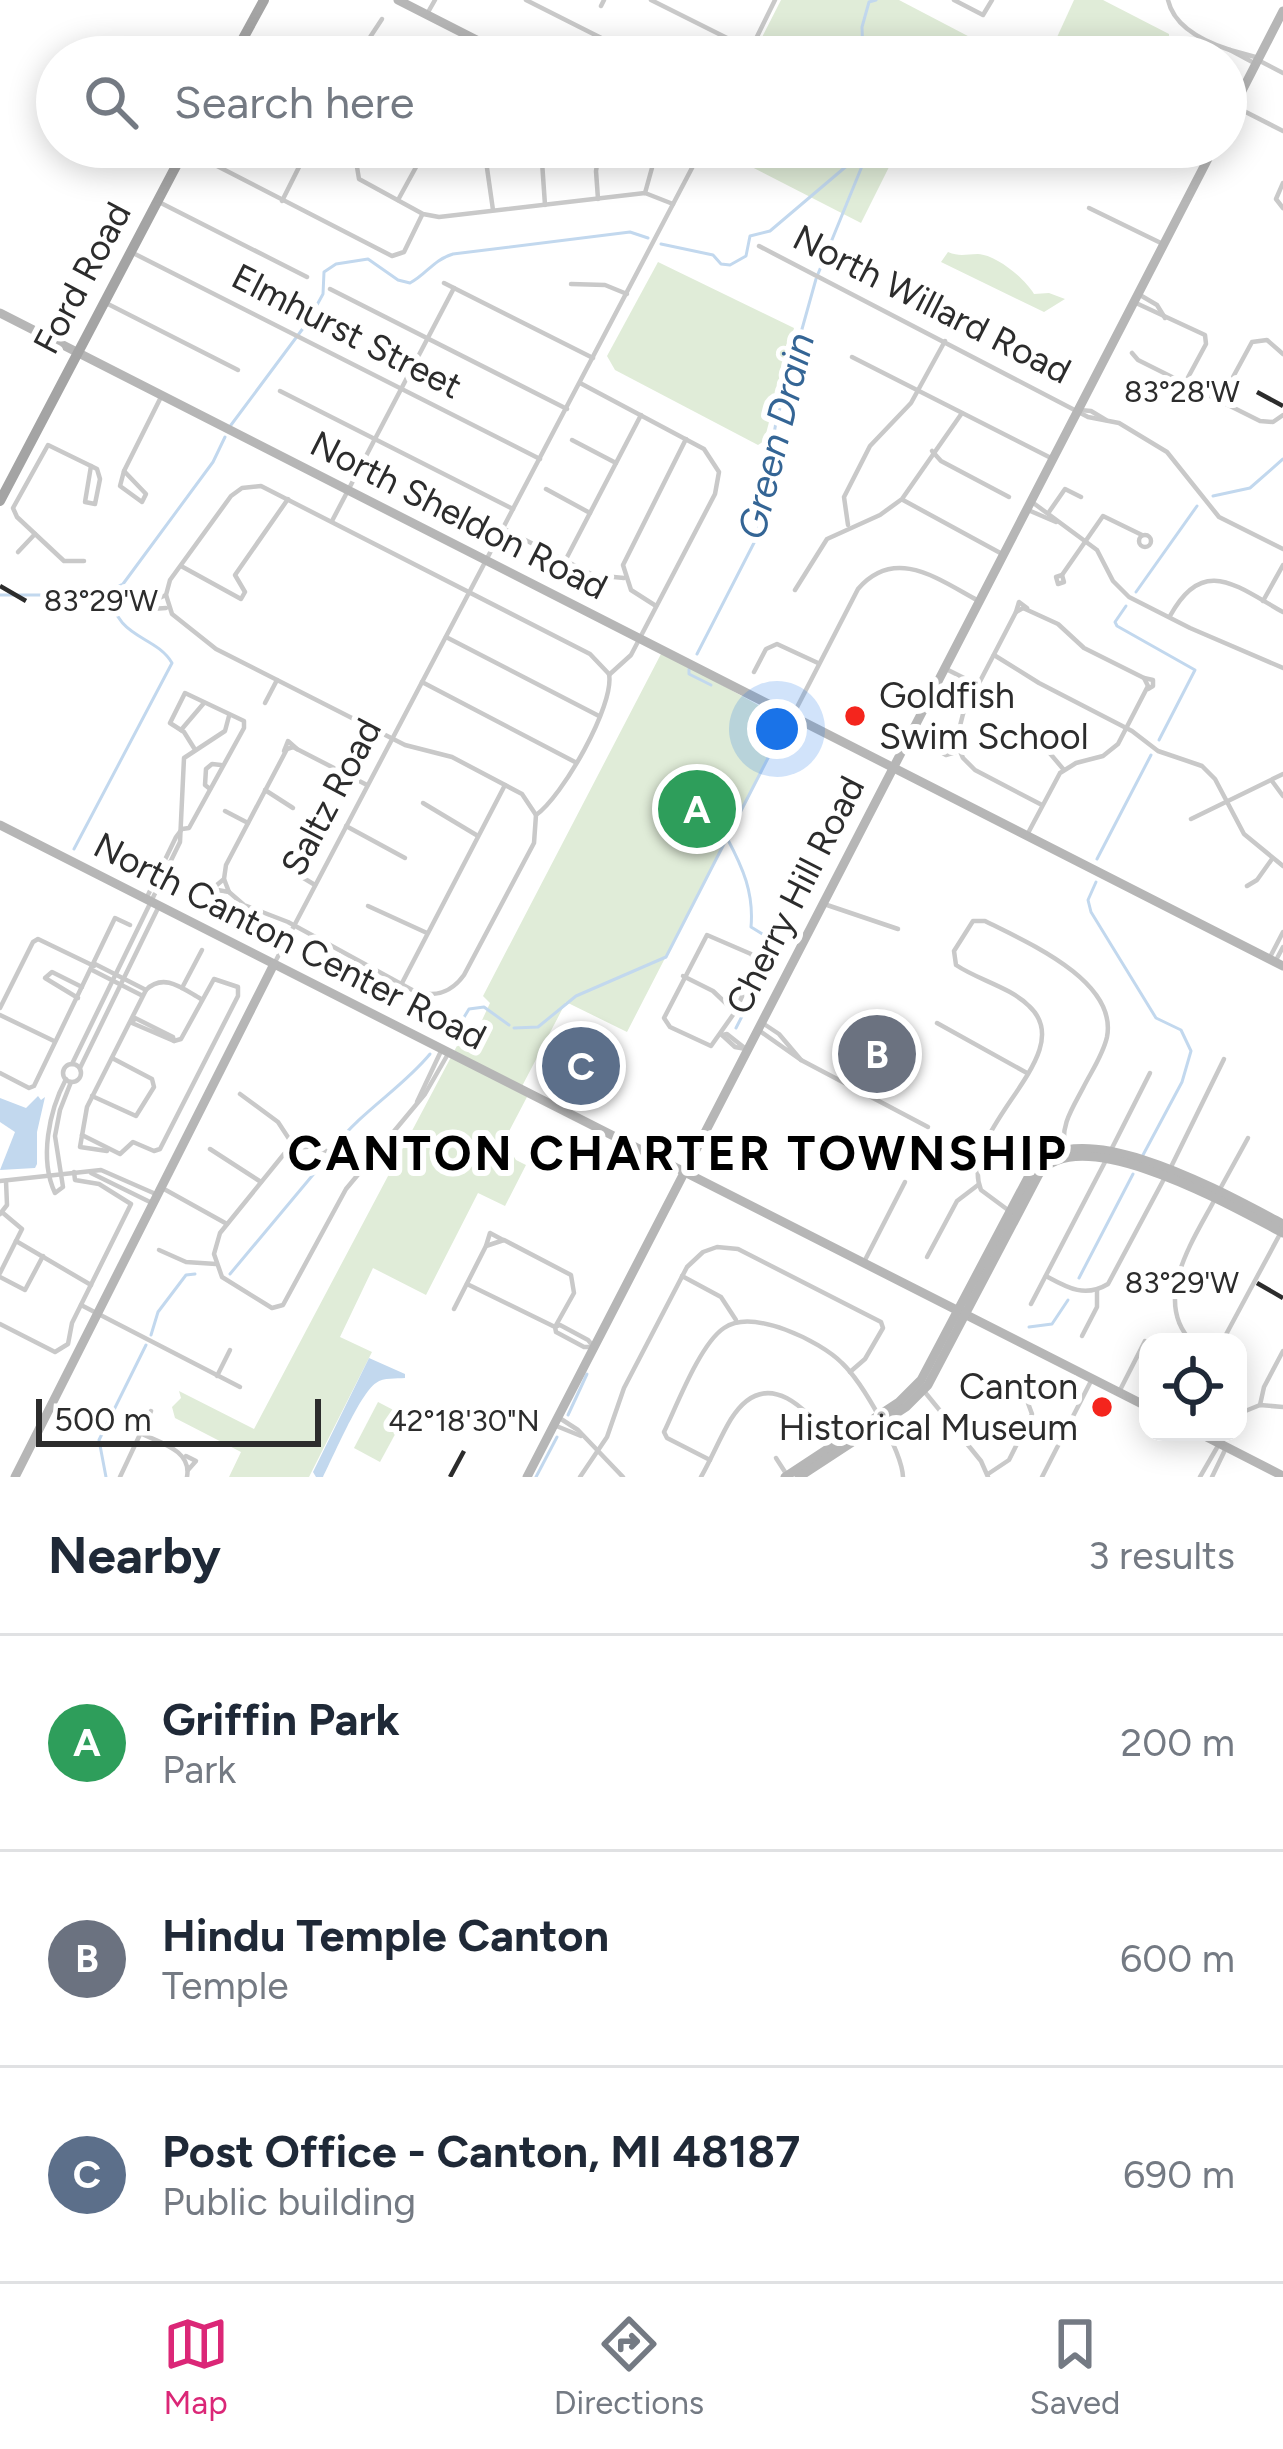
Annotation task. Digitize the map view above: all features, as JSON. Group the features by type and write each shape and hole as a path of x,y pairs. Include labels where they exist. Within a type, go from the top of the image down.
{"main road":[{"path":"244,36 264,0"},
{"path":"398,0 469,36"},
{"path":"1247,80 1283,11"},
{"name":"Ford Road","path":"0,501 174,168"},
{"name":"Cherry Hill Road","path":"527,1477 1204,168"},
{"name":"North Sheldon Road","path":"0,314 1276,962"},
{"name":"North Canton Center Road","path":"0,825 1139,1402"},
{"name":"Saltz Road","path":"15,1477 274,964"},
{"path":"787,1476 920,1388 1043,1156 1065,1151 1168,1171 1283,1229"},
{"path":"1224,1441 1283,1476"},
{"path":"799,1477 835,1447"}],"street":[{"path":"427,14 435,0"},
{"path":"526,0 597,36"},
{"path":"650,0 717,36"},
{"path":"757,36 775,0"},
{"path":"953,0 982,15 992,0"},
{"path":"1168,0 1171,11 1198,36"},
{"path":"371,36 382,19"},
{"path":"1247,56 1283,73"},
{"path":"1247,113 1283,131"},
{"path":"222,168 398,256 423,214"},
{"path":"283,201 299,168"},
{"path":"357,168 358,176 398,200 423,214 444,217 645,193 674,204"},
{"path":"398,200 416,168"},
{"path":"487,168 493,210"},
{"path":"543,168 545,205"},
{"path":"597,168 598,199"},
{"path":"645,193 653,168"},
{"name":"Saltz Road","path":"274,964 693,168"},
{"path":"1283,183 1277,194 1277,204 1283,208"},
{"path":"157,200 307,277"},
{"path":"1089,208 1165,245"},
{"name":"North Willard Road","path":"759,246 1100,421 1123,425 1172,455 1219,517 1283,550"},
{"name":"Elmhurst Street","path":"130,251 540,459"},
{"path":"444,283 593,358"},
{"path":"572,284 601,284 627,294"},
{"path":"332,521 454,288"},
{"path":"330,289 567,409"},
{"path":"1138,299 1206,338 1186,383"},
{"path":"102,302 238,370"},
{"path":"1220,401 1252,342 1267,340 1283,354"},
{"path":"849,527 843,507 848,489 875,438 909,406 945,341"},
{"path":"1132,352 1138,360 1264,422 1283,415"},
{"path":"852,357 1054,460"},
{"path":"580,383 708,452 718,469 717,490 657,607 626,662 609,674"},
{"path":"280,391 513,509"},
{"path":"124,471 146,494 142,502 120,486 124,471 162,395"},
{"path":"795,590 822,544 902,499 962,413"},
{"path":"565,561 641,415"},
{"path":"657,607 636,595 625,578 626,555 686,439"},
{"path":"572,440 616,463"},
{"path":"84,561 64,562 14,509 50,444 97,469 95,504 85,502 91,466"},
{"path":"932,452 1009,497"},
{"path":"12,478 17,487 24,485"},
{"path":"224,879 212,889 229,892 251,909 294,926 400,985 422,994 445,992 464,975 534,843 536,815 524,796 506,785 452,757 392,739 216,649 180,624 168,608 166,595 180,566 226,500 247,487 261,486 470,590 590,654 609,674 610,695 555,800 536,815"},
{"path":"546,489 590,513"},
{"path":"1049,512 1066,489 1081,496"},
{"path":"217,583 236,575 288,499"},
{"path":"902,499 1004,555"},
{"path":"1030,506 1049,512 1056,522"},
{"path":"1030,506 1086,541 1102,557 1119,589 1169,618 1283,668"},
{"path":"1062,575 1105,516 1142,535"},
{"path":"503,528 599,578 625,578"},
{"path":"19,552 35,534"},
{"path":"1263,601 1283,565"},
{"path":"180,566 241,599 245,592 236,575"},
{"path":"793,715 858,589 882,570 916,568 979,601"},
{"path":"1169,618 1185,591 1205,580 1226,581 1283,612"},
{"path":"166,595 148,605 168,608"},
{"path":"1027,835 1064,770 1108,754 1127,728 1148,683 1084,648 1058,624 1022,607 958,724 956,742 975,770 1042,805"},
{"path":"446,637 599,716"},
{"path":"754,672 766,649 777,644 819,663"},
{"path":"994,655 1127,728 1158,751 1205,768 1244,834 1283,866"},
{"path":"944,668 978,685"},
{"path":"265,704 277,680"},
{"path":"422,682 575,762"},
{"path":"182,829 189,828 245,725 241,717 229,716 185,693 170,724 182,730 194,748"},
{"path":"182,730 204,703"},
{"path":"72,1073 56,1136 63,1187 59,1194 52,1190 49,1123 72,1073 138,939 182,829 182,763 194,748 225,731 229,716"},
{"path":"1018,728 1042,744 1064,770"},
{"path":"956,742 943,746 941,752 959,752"},
{"path":"229,892 226,865 290,748 368,785"},
{"path":"1190,819 1283,774"},
{"path":"1272,782 1283,796"},
{"path":"400,985 506,785"},
{"path":"266,790 293,808"},
{"path":"423,803 478,836"},
{"path":"225,811 248,823"},
{"path":"346,826 405,858"},
{"path":"1247,886 1271,859"},
{"path":"287,868 315,885"},
{"path":"822,903 898,929"},
{"path":"368,906 428,933"},
{"path":"0,1073 29,1088 34,1086 116,918 130,925"},
{"path":"1014,1213 988,1199 978,1185 978,1158 1043,1043 1036,1014 1022,1000 954,962 968,926 978,919 1069,966 1106,1017 1106,1042 1065,1123 1065,1151"},
{"path":"1276,962 1283,932"},
{"path":"707,935 752,953 757,965 735,1012 722,1035 709,1046 665,1022 665,1013 707,935"},
{"path":"56,1042 0,1011 38,939 144,993"},
{"path":"1276,962 1283,947"},
{"path":"182,988 202,950"},
{"path":"78,998 46,981 47,973 84,988"},
{"path":"683,976 713,991 735,1012"},
{"path":"82,1136 122,1155 133,1142 158,1151 238,987 219,978 212,981 175,1042 131,1019"},
{"path":"113,1151 82,1149 85,1110 144,993 160,980 201,999"},
{"path":"937,1023 1028,1073"},
{"path":"759,1026 800,1060 928,1127"},
{"path":"722,1035 746,1049"},
{"path":"357,1174 326,1149 308,1145 281,1157 216,1243 216,1264 231,1286 269,1307 279,1307 357,1174 425,1094 446,1050"},
{"path":"49,1055 131,1116 139,1115 154,1082 112,1058"},
{"path":"1046,1276 1080,1291 1097,1290 1115,1275 1224,1059"},
{"path":"45,1063 72,1073"},
{"path":"1031,1304 1150,1073"},
{"path":"240,1094 278,1122 295,1148"},
{"path":"1185,1333 1177,1274 1248,1138"},
{"path":"210,1149 261,1182"},
{"path":"44,1255 26,1290 0,1275 21,1226 2,1213 7,1204 3,1181 85,1171 227,1224"},
{"path":"0,1324 60,1352 68,1344 81,1305 130,1208 130,1200 117,1185 75,1180 74,1172"},
{"path":"864,1262 905,1182"},
{"path":"927,1257 957,1201 978,1185"},
{"path":"1227,1333 1283,1229"},
{"path":"454,1309 486,1246 504,1240 572,1276 574,1293 555,1327"},
{"path":"16,1241 91,1286"},
{"path":"580,1477 609,1433 624,1388 682,1276 703,1252 733,1247 881,1322 883,1328 870,1352 850,1372"},
{"path":"159,1250 186,1262 216,1264"},
{"path":"682,1276 722,1297 736,1322"},
{"path":"467,1284 593,1347"},
{"path":"1082,1336 1095,1312 1097,1290"},
{"path":"81,1305 240,1387"},
{"path":"710,1460 664,1432 711,1341 736,1322 770,1323 834,1356 850,1372 901,1460 903,1477"},
{"path":"217,1376 230,1350"},
{"path":"1260,1405 1283,1351"},
{"path":"1119,1391 1139,1353"},
{"path":"1042,1477 1092,1378"},
{"path":"920,1388 988,1475 1009,1460 1032,1414 1025,1395 998,1387"},
{"path":"701,1477 736,1412 766,1396 784,1396 801,1404 835,1447"},
{"path":"1247,1410 1260,1405 1283,1407"},
{"path":"120,1477 151,1411"},
{"path":"556,1421 598,1449 623,1477"},
{"path":"140,1432 184,1456 188,1474"},
{"path":"1200,1477 1220,1441"},
{"path":"1212,1477 1221,1441"},
{"path":"776,1458 787,1476"}],"green space":[{"path":"781,0 899,0 968,36 763,36"},
{"path":"1074,0 1103,0 1169,34 1169,36 1058,36"},
{"path":"754,168 888,168 861,223"},
{"path":"948,252 994,259 1034,294 1065,299 1044,312 941,262"},
{"path":"658,262 794,328 764,441 758,445 615,370 607,356"},
{"path":"662,652 787,721 627,1032 566,1002 519,1092 527,1097 504,1141 516,1160 526,1165 505,1206 478,1193 426,1295 373,1268 340,1337 372,1352 309,1477 229,1477 241,1452 175,1418 172,1407 181,1398 179,1391 254,1429 459,1042 471,1044 490,1003 483,996"},
{"path":"378,1402 405,1416 380,1462 354,1448"}],"water":[{"path":"38,1096 45,1097 35,1168 0,1170 15,1132 0,1122 0,1098 26,1108"},
{"path":"369,1358 405,1378 383,1380 369,1389 323,1477 316,1477 313,1472"}],"waterway":[{"path":"862,36 869,2 876,0"},
{"path":"661,244 713,255 721,264 730,265 746,256 750,236 770,231 844,168"},
{"name":"Green Drain","path":"818,274 861,168"},
{"path":"231,425 307,323 323,294 324,272 336,264 368,259 410,283 453,254 630,232 648,238"},
{"name":"Green Drain","path":"697,654 757,537 776,422 816,279"},
{"path":"0,595 100,595 123,584 213,462 225,437"},
{"path":"1213,496 1250,488 1283,459"},
{"path":"1136,592 1197,506"},
{"path":"74,849 172,663 119,618 110,590"},
{"path":"1126,606 1117,626 1195,670 1159,740"},
{"name":"Green Drain","path":"689,669 689,674 711,685"},
{"name":"Green Drain","path":"514,1028 538,1027 576,996 666,957 786,723 763,711"},
{"path":"1097,859 1151,755"},
{"path":"727,838 746,881 751,927 779,944 736,1028"},
{"path":"1096,882 1088,900 1091,912 1156,1018 1181,1030 1191,1051 1182,1082 1143,1155"},
{"name":"Green Drain","path":"443,1036 455,1032 469,1009 484,1007 509,1025"},
{"name":"Green Drain","path":"335,1146 430,1054"},
{"name":"Green Drain","path":"230,1274 327,1158"},
{"path":"1079,1278 1133,1174"},
{"name":"Green Drain","path":"151,1335 158,1312 186,1275 195,1274"},
{"path":"1029,1327 1052,1324 1068,1300"},
{"name":"Green Drain","path":"106,1477 99,1440 146,1345"},
{"path":"568,1415 587,1374"},
{"path":"536,1477 557,1437"}],"place":[{"name":"Goldfish Swim School","path":"855,716"},
{"name":"Griffin Park","path":"697,809"},
{"name":"Hindu Temple Canton","path":"877,1054"},
{"name":"Post Office - Canton, MI 48187","path":"581,1066"},
{"name":"Canton Historical Museum","path":"1102,1407"}],"district":[{"name":"CANTON CHARTER TOWNSHIP","path":"678,1153"}]}
